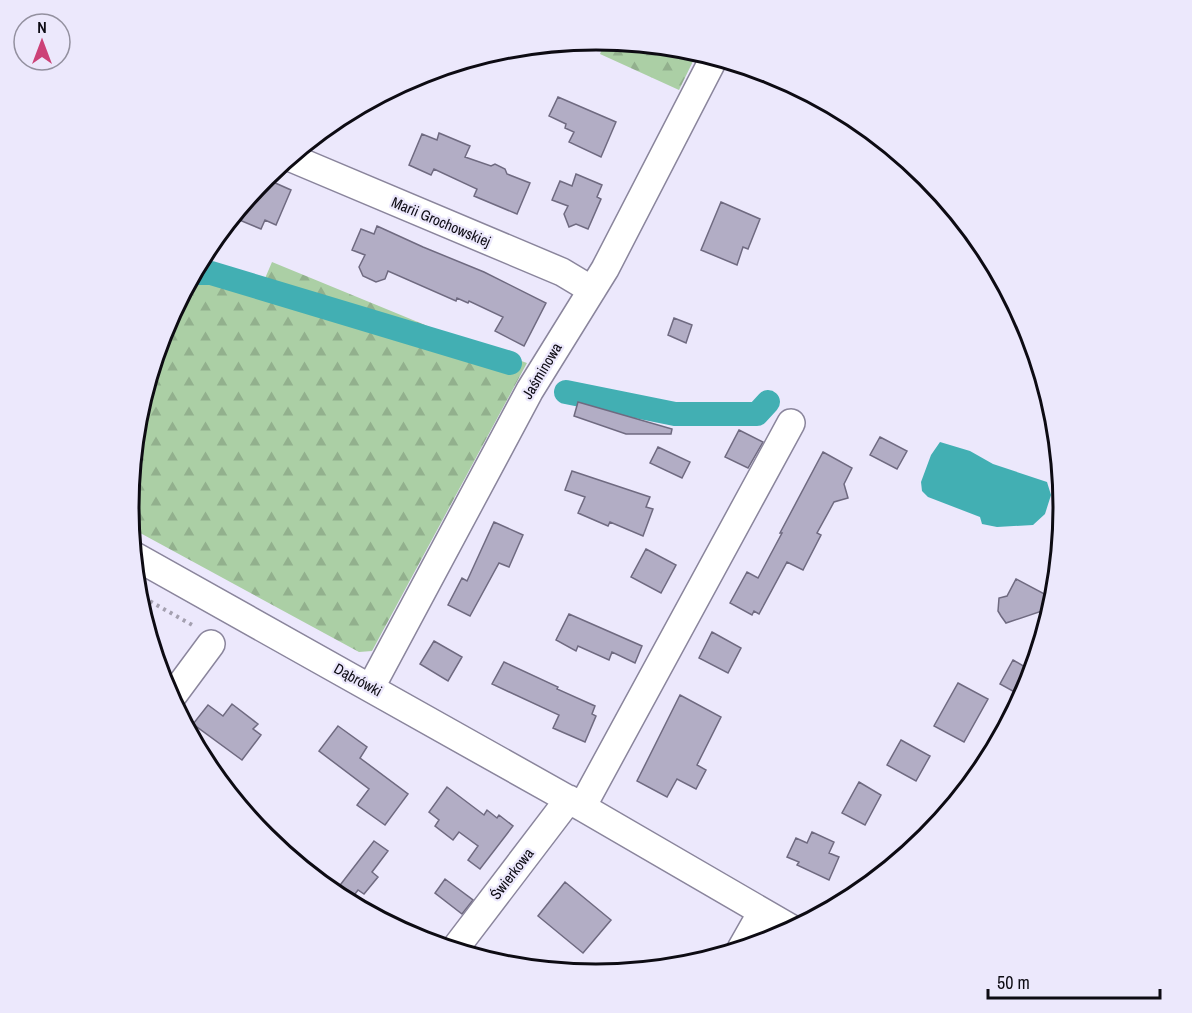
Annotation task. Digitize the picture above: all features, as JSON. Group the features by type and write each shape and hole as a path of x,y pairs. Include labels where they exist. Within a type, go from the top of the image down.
{"street":[{"name":"Jaśminowa","path":"371,687 530,390 605,269 711,64"},
{"name":"Marii Grochowskiej","path":"298,161 562,272 592,290"},
{"path":"576,803 790,423"},
{"name":"Dąbrówki","path":"142,560 576,803 782,924"},
{"path":"178,689 211,644"},
{"name":"Świerkowa","path":"460,942 576,803"},
{"path":"748,937 762,912"}],"path":[{"path":"149,601 215,638 211,644"}],"green space":[{"path":"602,50 626,50 694,60 679,90 600,54"},
{"path":"272,262 464,341 527,363 372,651 359,652 140,533 140,477 148,417 163,360 186,304 207,267 263,283"}],"shaded area":[{"path":"940,442 970,451 993,464 1047,482 1051,495 1045,514 1033,525 997,527 982,524 980,517 928,497 922,491 921,482 931,455"}],"building":[{"path":"558,97 616,122 601,157 569,142 574,132 565,128 566,124 549,116"},
{"path":"439,133 470,146 465,157 491,166 495,164 505,169 507,174 530,183 517,214 474,196 477,189 434,169 431,175 409,165 422,134 437,140"},
{"path":"576,174 602,185 597,197 601,199 588,229 576,224 569,227 564,214 568,206 552,200 560,181 572,186"},
{"path":"274,182 291,190 276,225 265,220 261,229 240,220"},
{"path":"721,202 760,219 748,249 743,247 737,265 701,250"},
{"path":"377,226 484,272 546,303 524,346 495,331 503,317 469,301 468,303 457,298 456,301 388,271 385,279 376,282 363,276 359,267 365,255 352,250 361,229 374,234"},
{"path":"674,318 692,325 686,343 668,335"},
{"path":"578,402 672,429 671,434 626,434 574,416"},
{"path":"739,430 763,442 748,468 725,457"},
{"path":"880,437 907,451 897,469 870,455"},
{"path":"658,447 690,462 682,478 650,463"},
{"path":"823,452 852,468 844,484 848,498 834,502 817,533 821,535 803,570 787,562 759,614 754,611 752,615 730,603 747,572 758,578"},
{"path":"572,471 650,497 646,507 653,509 643,536 610,522 608,526 578,513 585,497 565,490"},
{"path":"494,522 523,535 509,567 499,563 470,616 448,605 462,578 467,581"},
{"path":"646,549 676,565 661,593 631,577"},
{"path":"1016,579 1044,594 1040,612 1006,623 998,611 999,598 1007,596"},
{"path":"569,614 642,646 635,663 612,652 609,660 578,646 576,651 556,640"},
{"path":"712,632 741,648 728,673 699,658"},
{"path":"434,641 462,657 448,681 420,664"},
{"path":"1013,660 1024,666 1014,691 1000,684"},
{"path":"504,662 595,706 592,714 596,716 585,742 553,728 559,715 492,684"},
{"path":"958,683 988,699 964,742 934,726"},
{"path":"680,695 721,717 697,765 706,770 696,789 677,779 667,797 637,781"},
{"path":"232,704 258,724 253,729 261,735 242,760 194,723 208,705 223,716"},
{"path":"338,726 367,747 360,758 408,794 385,825 357,805 369,789 319,751"},
{"path":"901,740 930,756 916,781 887,765"},
{"path":"859,782 881,795 865,825 842,813"},
{"path":"447,787 484,815 487,810 497,818 499,815 513,826 480,869 468,860 478,846 459,832 453,840 435,826 439,820 429,812"},
{"path":"812,832 834,842 829,853 839,857 829,880 797,865 799,862 787,857 796,838 807,843"},
{"path":"374,841 388,851 372,872 378,877 364,894 358,890 355,894 340,885"},
{"path":"445,879 473,900 462,914 435,893"},
{"path":"565,882 611,920 583,953 538,916"}],"waterway":[{"path":"203,273 211,273 510,363"},
{"path":"566,392 675,414 757,414 768,402"}]}
